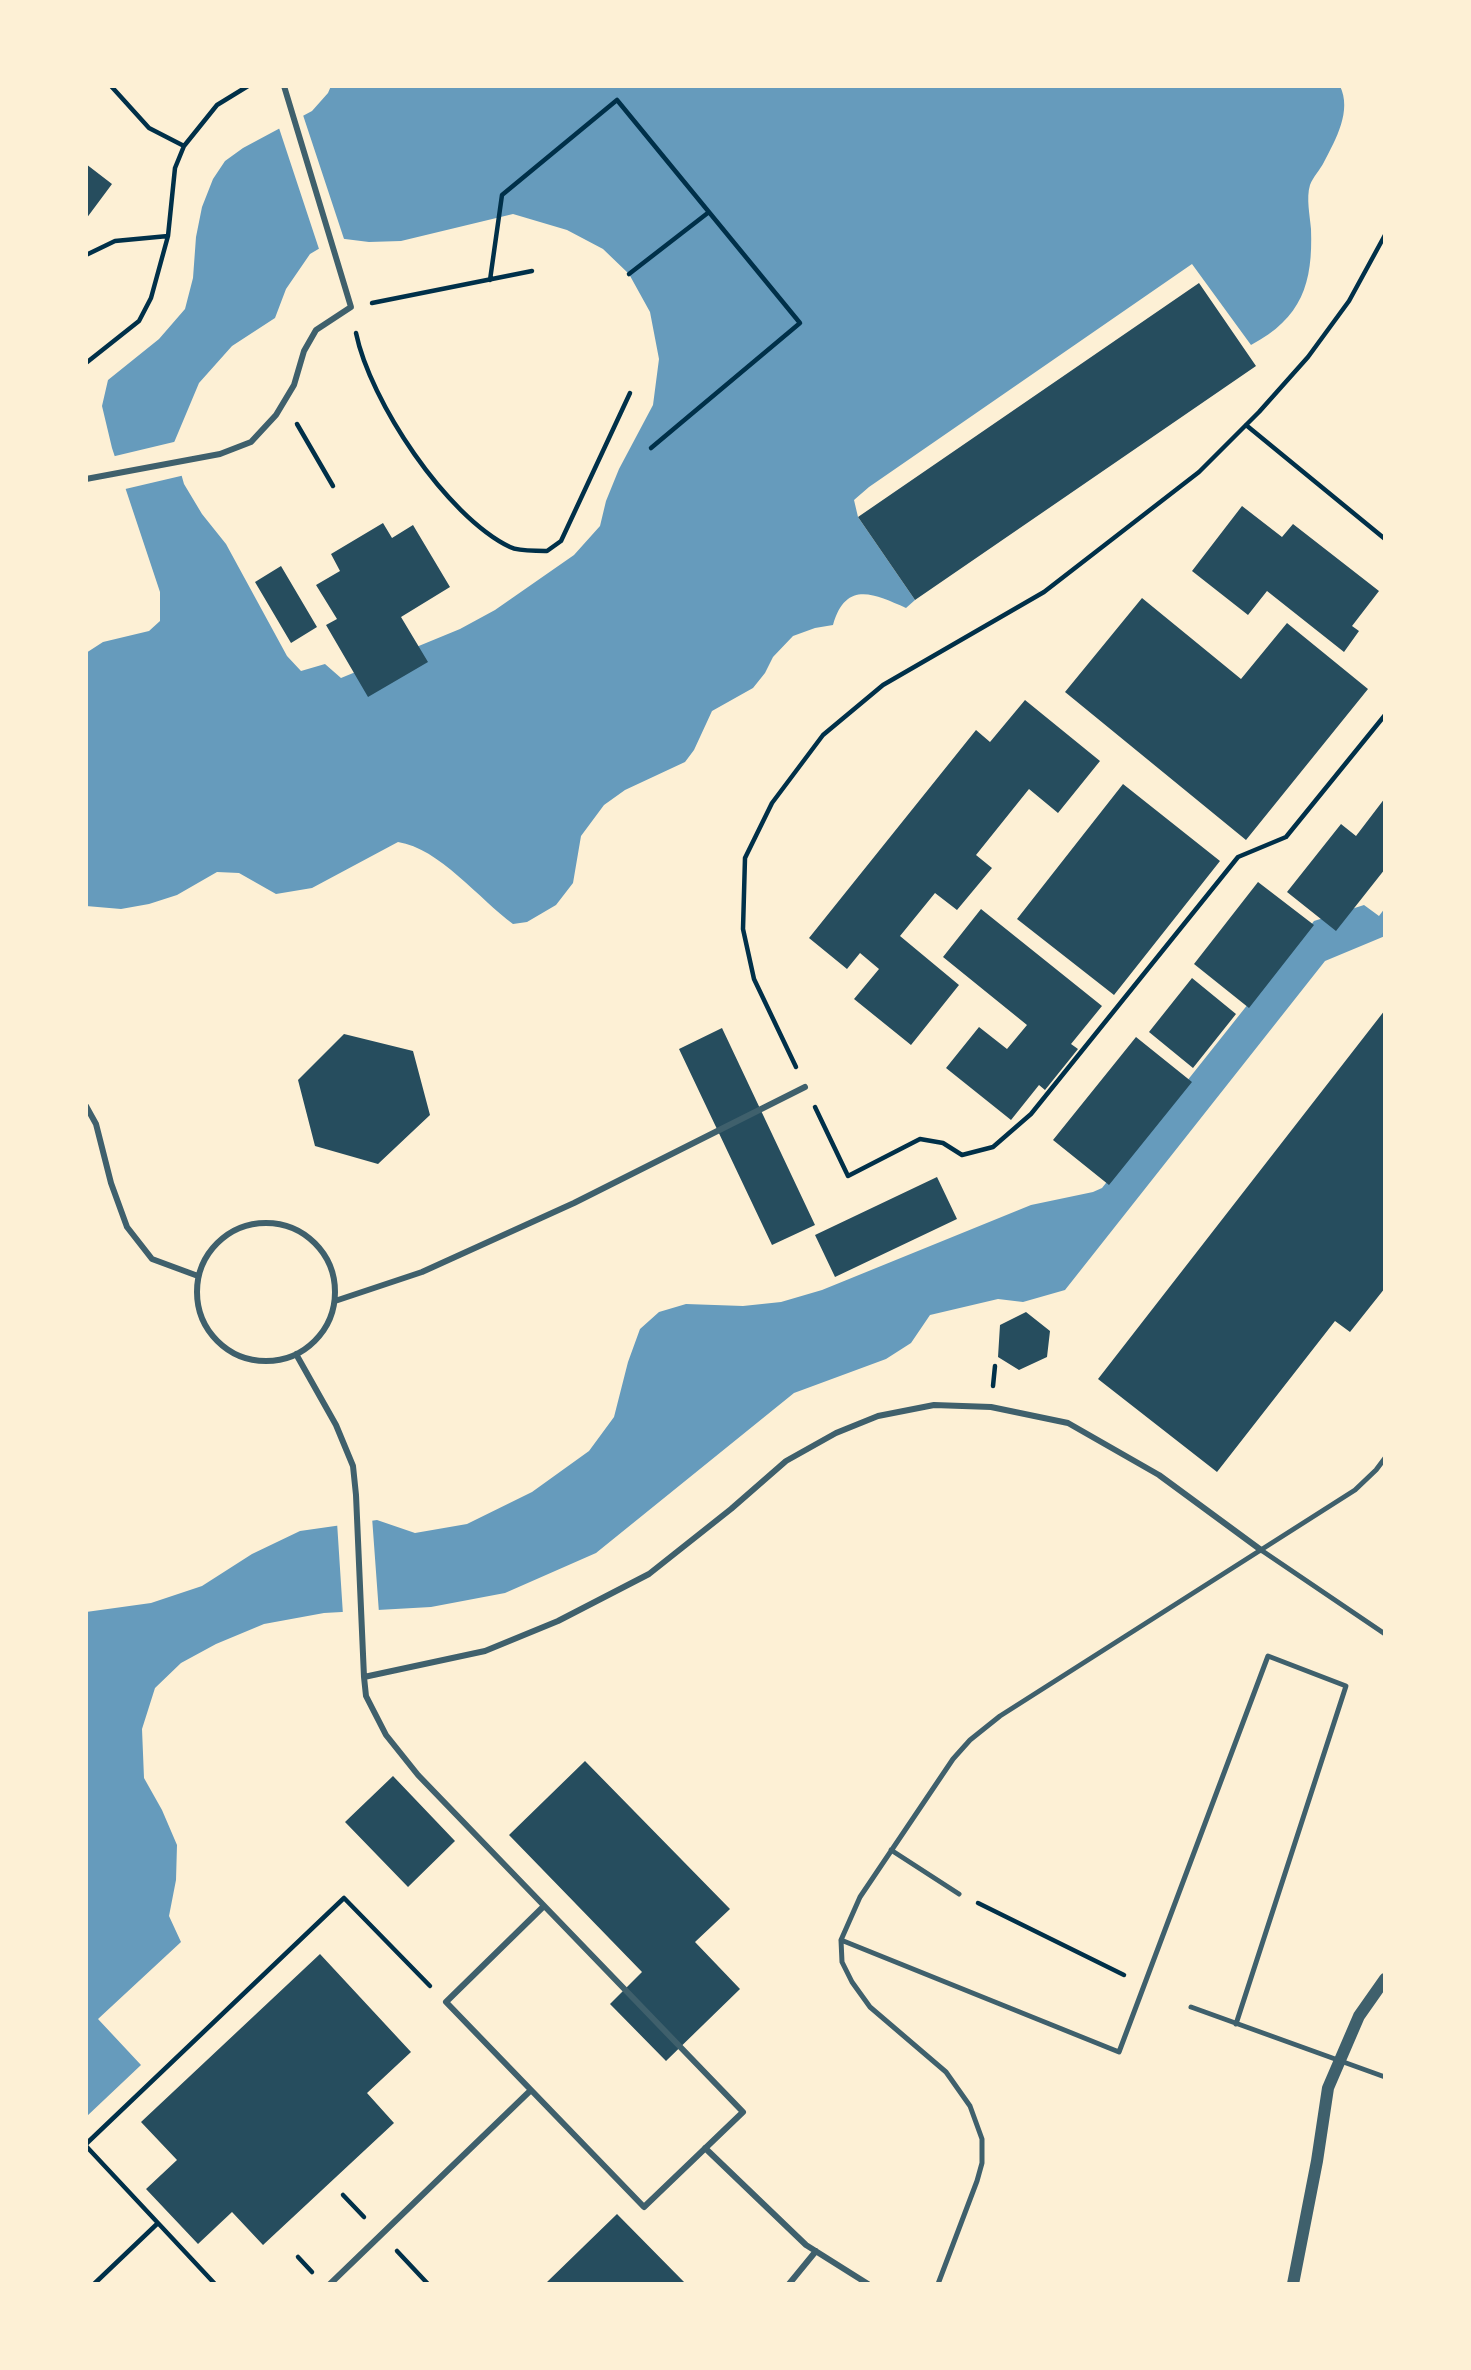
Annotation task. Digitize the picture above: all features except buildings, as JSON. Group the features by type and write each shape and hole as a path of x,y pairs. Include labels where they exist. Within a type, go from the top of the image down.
{"street":[{"path":"86,479 220,454 251,442 276,415 294,385 304,351 316,330 351,307 285,86"},
{"path":"335,1301 422,1272 574,1203 805,1087"},
{"path":"86,1106 96,1124 111,1183 127,1227 152,1259 198,1276"},
{"path":"266,1222 289,1226 310,1237 326,1255 334,1278 335,1301 328,1324 315,1342 296,1354 275,1361 253,1360 232,1353 214,1339 202,1320 196,1298 198,1276 206,1254 222,1237 243,1225 266,1222"},
{"path":"296,1354 336,1425 353,1466 366,1696 386,1735 418,1775 743,2112 644,2207 446,2001 544,1906"},
{"path":"364,1677 485,1651 558,1621 649,1574 786,1461 826,1438 877,1416 934,1405 991,1407 1068,1423 1159,1475 1261,1550"},
{"path":"1293,2284 1328,2088 1359,2016 1385,1979"},
{"path":"330,2284 531,2091"},
{"path":"705,2148 806,2245 868,2284"},
{"path":"789,2284 816,2252"}],"lane":[{"path":"938,2284 977,2181 982,2163 982,2139 971,2106 946,2073 870,2007 852,1982 842,1962 841,1940 860,1897 953,1759 970,1740 1000,1716 1355,1490 1385,1458"},
{"path":"1261,1550 1385,1634"},
{"path":"841,1940 1119,2052 1268,1656 1346,1686 1236,2024"},
{"path":"891,1850 959,1894"},
{"path":"1191,2007 1385,2077"}],"path":[{"path":"111,86 149,128 184,146"},
{"path":"86,363 139,321 151,298 168,236 175,168 184,146 217,105 248,86"},
{"path":"490,280 502,195 617,100 800,323 651,448"},
{"path":"629,274 709,212"},
{"path":"1385,235 1349,301 1308,357 1199,472 1044,592 883,685 823,735 772,803 746,858 743,929 754,979 848,1176 920,1139 943,1143 962,1155 993,1147 1031,1114 1238,857 1286,837 1385,715"},
{"path":"86,255 115,242 168,236"},
{"path":"533,271 351,307 360,351 374,384 404,439 430,476 491,535 513,548 547,551 561,541 630,393"},
{"path":"284,402 333,486"},
{"path":"1246,425 1385,539"},
{"path":"959,1894 1130,1978"},
{"path":"215,2284 86,2145 344,1898 446,2001"},
{"path":"94,2284 158,2223"}],"water":[{"path":"331,86 1340,86 1344,105 1338,134 1309,190 1311,248 1306,282 1293,311 1282,323 1251,345 1192,264 869,487 854,500 858,517 915,600 906,608 872,595 853,596 845,601 833,625 793,636 773,657 753,688 712,711 694,750 685,762 625,790 604,805 581,836 573,883 556,905 527,922 513,924 443,864 413,846 398,842 312,888 276,894 239,873 217,872 177,895 149,904 121,909 86,906 86,653 103,642 149,631 160,621 160,592 112,448 102,406 108,380 159,339 185,309 193,278 196,237 202,207 213,179 225,161 243,148 312,111","holes":["513,214 567,230 603,249 629,274 650,312 659,359 653,405 619,469 606,501 600,526 574,555 495,610 460,629 341,678 325,664 301,671 287,656 226,544 202,514 184,484 173,445 199,383 232,346 275,318 286,289 310,254 337,238 369,242 401,241"]},
{"path":"1364,905 1379,916 1385,908 1385,936 1325,961 1065,1290 1023,1302 998,1299 930,1315 911,1343 886,1359 794,1393 596,1553 505,1593 431,1607 324,1613 264,1624 216,1644 181,1663 155,1688 142,1729 144,1778 177,1845 176,1880 169,1916 181,1942 98,2019 141,2065 86,2117 86,1612 151,1603 202,1586 252,1554 300,1531 377,1520 415,1533 467,1524 532,1492 589,1451 614,1417 628,1362 640,1329 659,1312 686,1304 743,1306 781,1302 822,1290 1031,1205 1102,1188 1314,921"}],"pier":[{"path":"302,112 345,242 338,241 320,252 278,125"},
{"path":"178,441 176,445 185,475 121,490 111,457"},
{"path":"372,1517 379,1613 343,1615 337,1522"}]}
